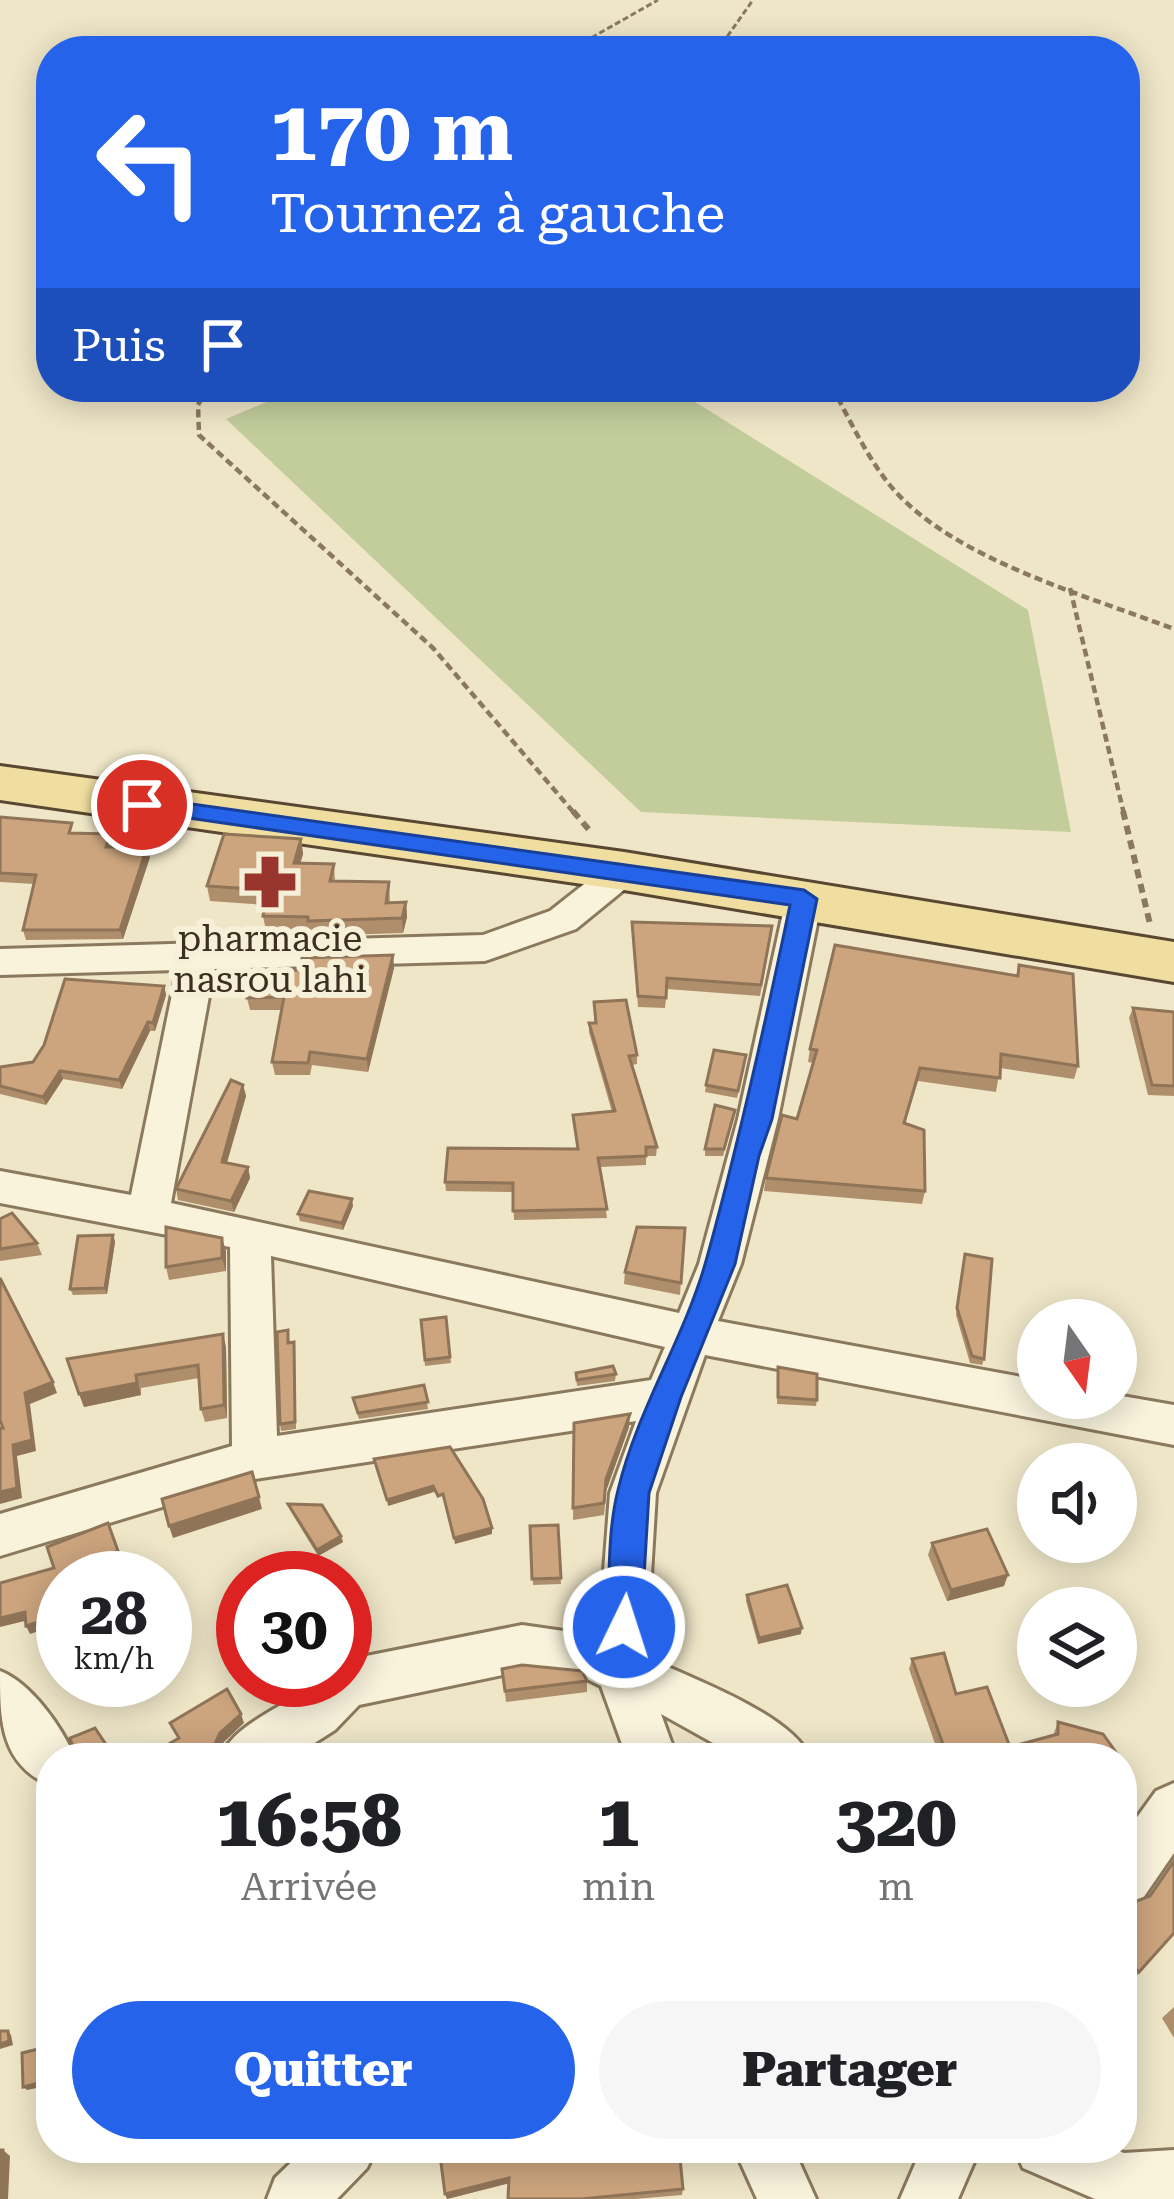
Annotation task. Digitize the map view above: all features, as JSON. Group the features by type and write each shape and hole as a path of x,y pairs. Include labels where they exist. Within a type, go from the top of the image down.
{"main road":[{"path":"0,783 624,871 1166,959"}],"street":[{"path":"0,962 485,948 563,920 624,871"},
{"path":"647,1743 621,1672 633,1493 720,1264 758,1119 804,899"},
{"path":"148,1215 198,956"},
{"path":"0,1187 250,1234 694,1335 1174,1425"},
{"path":"250,1234 255,1460"},
{"path":"0,1535 255,1460 666,1397"},
{"path":"280,1743 346,1684 522,1648 587,1654 721,1717 762,1743"},
{"path":"0,1695 37,1743"},
{"path":"1137,1861 1174,1808"},
{"path":"296,2199 331,2163"},
{"path":"770,2163 787,2199"},
{"path":"929,2199 945,2163"},
{"path":"1079,2163 1124,2182 1174,2179"}],"path":[{"path":"594,36 658,0"},
{"path":"728,36 753,0"},
{"path":"200,402 199,435 434,648 624,871"},
{"path":"841,402 905,502 947,532 1174,629"},
{"path":"1070,587 1166,959"}],"green space":[{"path":"266,402 695,402 1028,610 1071,832 641,812 226,419"}],"building":[{"path":"0,817 72,823 69,833 110,834 106,847 147,847 120,930 23,930 36,875 0,873"},
{"path":"224,834 301,839 294,863 334,864 330,881 389,882 386,903 406,902 402,918 308,921 308,917 263,916 268,890 207,886"},
{"path":"632,922 772,926 761,985 667,978 666,998 638,996"},
{"path":"835,945 1018,976 1019,965 1073,974 1078,1066 1001,1054 1000,1078 920,1068 904,1123 924,1130 925,1191 766,1178 782,1115 797,1119 817,1050 810,1049"},
{"path":"393,955 367,1059 310,1052 308,1063 272,1062 284,997 247,998 252,971 300,970 302,958"},
{"path":"65,979 164,986 153,1023 148,1022 119,1080 60,1071 43,1097 0,1086 0,1067 33,1062 44,1045"},
{"path":"626,1000 637,1055 629,1056 657,1147 646,1147 646,1156 598,1158 607,1209 513,1211 513,1183 445,1182 448,1148 578,1149 573,1115 615,1111 589,1023 596,1023 594,1002"},
{"path":"1133,1008 1174,1012 1174,1086 1152,1085"},
{"path":"714,1050 746,1055 738,1091 706,1085"},
{"path":"231,1080 243,1085 222,1162 248,1167 231,1201 176,1189"},
{"path":"715,1105 735,1110 724,1149 705,1149"},
{"path":"309,1191 352,1199 342,1223 298,1214"},
{"path":"12,1213 37,1243 0,1249 0,1219"},
{"path":"166,1227 222,1238 222,1258 166,1267"},
{"path":"637,1227 685,1228 681,1283 625,1272"},
{"path":"113,1235 105,1288 70,1289 78,1236"},
{"path":"965,1254 992,1259 984,1359 972,1356 957,1308"},
{"path":"0,1278 53,1382 25,1393 32,1440 13,1445 17,1488 0,1492 3,1428"},
{"path":"446,1317 450,1357 425,1360 421,1320"},
{"path":"288,1330 288,1343 294,1342 295,1422 280,1424 277,1332"},
{"path":"223,1334 224,1405 201,1409 198,1365 136,1375 137,1383 79,1394 67,1359"},
{"path":"613,1366 616,1374 577,1380 576,1373"},
{"path":"778,1367 817,1374 817,1400 778,1397"},
{"path":"424,1385 428,1402 358,1413 353,1398"},
{"path":"630,1414 606,1479 604,1503 573,1508 574,1423"},
{"path":"450,1447 483,1499 492,1528 454,1538 443,1494 438,1496 433,1486 387,1500 374,1459"},
{"path":"252,1472 259,1497 169,1526 162,1499"},
{"path":"288,1504 322,1505 341,1536 317,1550"},
{"path":"108,1523 118,1551 48,1551 47,1547"},
{"path":"558,1525 561,1578 532,1579 530,1526"},
{"path":"987,1529 1008,1575 951,1590 932,1543"},
{"path":"36,1573 36,1623 26,1626 25,1612 0,1618 0,1583"},
{"path":"787,1585 802,1628 759,1638 747,1595"},
{"path":"944,1653 956,1694 987,1687 1008,1743 943,1743 912,1659"},
{"path":"522,1665 582,1671 587,1681 505,1691 502,1669"},
{"path":"216,1696 216,1707 237,1707 241,1714 215,1743 170,1743 179,1738 170,1723"},
{"path":"1058,1722 1103,1734 1109,1743 1025,1743 1058,1734"},
{"path":"95,1728 105,1743 72,1743 70,1738"},
{"path":"1174,1861 1174,1933 1139,1972 1137,1901 1150,1896"},
{"path":"0,2031 8,2031 9,2041 0,2044"},
{"path":"36,2050 36,2084 23,2087 22,2053"},
{"path":"3,2150 1,2199 0,2199"},
{"path":"441,2163 680,2163 683,2189 581,2199 508,2199 509,2178 445,2194"}],"place":[{"name":"pharmacie nasrou lahi","path":"270,882"}],"route":[{"path":"142,805 804,899 758,1119 720,1264 633,1493 624,1627"}]}
